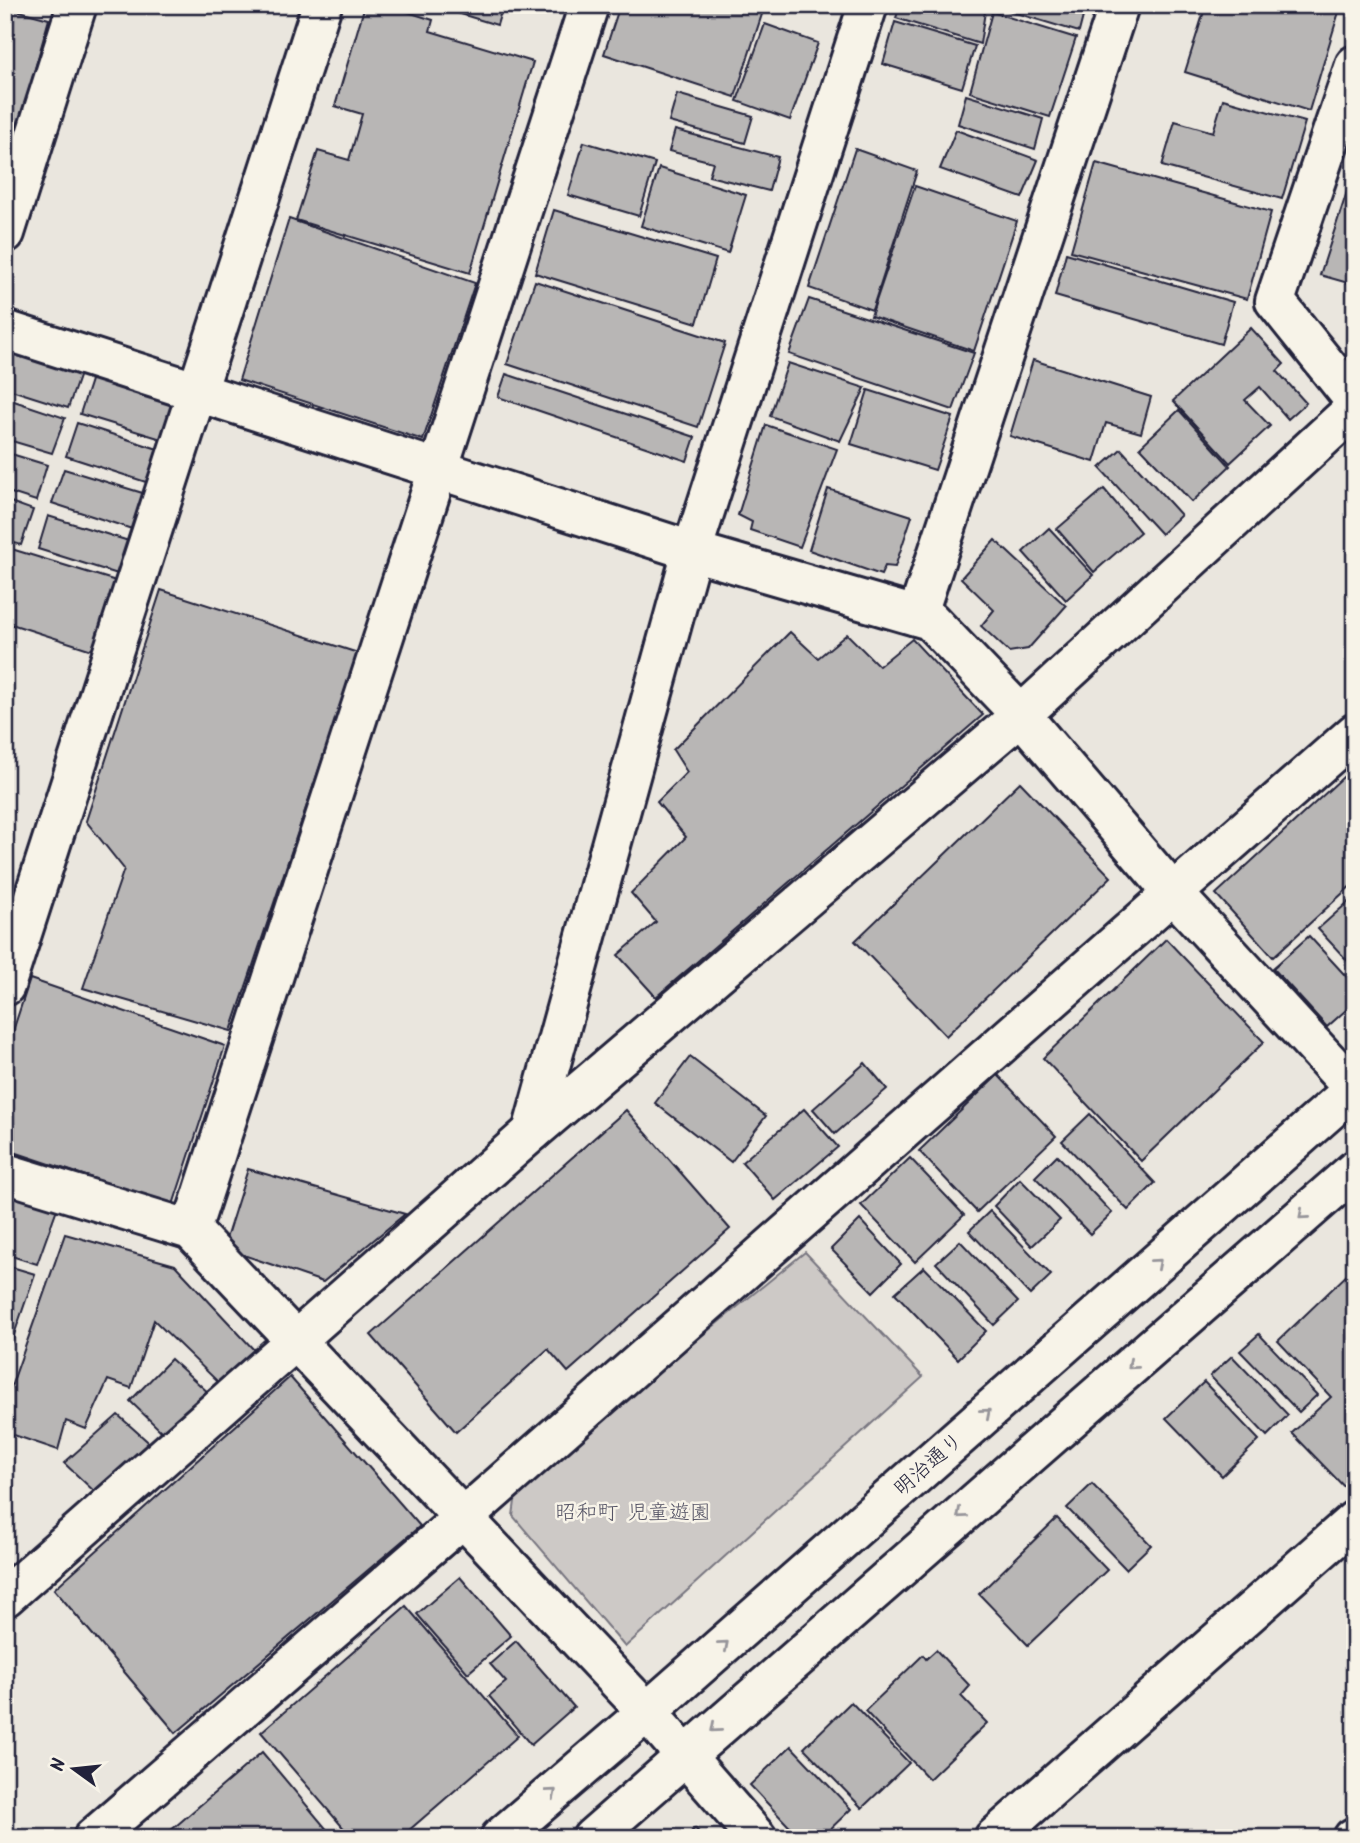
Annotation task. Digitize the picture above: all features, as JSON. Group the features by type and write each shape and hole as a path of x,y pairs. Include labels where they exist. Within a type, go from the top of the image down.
{"street":[{"path":"5,233 77,5"},
{"path":"5,986 322,5"},
{"path":"191,1230 589,5"},
{"path":"532,1132 692,551 867,5"},
{"path":"917,616 1119,5"},
{"path":"1355,65 1275,302 1355,401"},
{"path":"5,330 692,551 930,620 1021,715 1173,893 1354,1089"},
{"path":"5,1597 297,1343 532,1132 1021,715 1355,408"},
{"path":"93,1838 465,1516 1355,733"},
{"name":"明治通り","path":"500,1838 647,1712 1354,1089"},
{"path":"592,1838 1355,1170"},
{"path":"5,1173 191,1230 465,1516 647,1712 757,1838"},
{"path":"995,1838 1355,1520"}],"green space":[{"name":"昭和町 児童遊園","path":"805,1252 923,1377 625,1647 513,1516 517,1486"}],"building":[{"path":"365,5 386,5 433,20 430,31 533,62 470,273 296,220 318,151 349,160 362,114 335,106"},
{"path":"431,5 503,5 497,25"},
{"path":"620,5 765,5 735,97 604,54"},
{"path":"900,5 986,5 980,44 896,18"},
{"path":"1000,5 1086,5 1079,32 999,8"},
{"path":"1206,5 1341,5 1309,111 1185,72"},
{"path":"5,7 49,19 15,140 5,138"},
{"path":"992,12 1076,38 1050,117 970,92"},
{"path":"895,22 975,46 962,88 883,64"},
{"path":"765,24 818,43 790,120 737,101"},
{"path":"677,94 753,116 745,143 669,122"},
{"path":"966,95 1043,119 1035,149 958,124"},
{"path":"1223,99 1305,122 1282,199 1162,166 1175,121 1213,132"},
{"path":"675,130 778,157 769,191 709,176 713,162 669,151"},
{"path":"956,130 1038,160 1022,198 940,169"},
{"path":"584,142 655,163 639,216 568,195"},
{"path":"855,149 917,171 872,310 809,288"},
{"path":"1096,163 1271,212 1247,299 1071,251"},
{"path":"1355,167 1355,285 1320,275"},
{"path":"659,168 746,195 728,253 641,226"},
{"path":"915,186 1017,221 974,351 871,316"},
{"path":"554,210 716,259 697,323 535,273"},
{"path":"289,219 475,283 423,440 239,380"},
{"path":"1066,253 1233,302 1221,344 1055,296"},
{"path":"535,281 725,343 698,427 507,364"},
{"path":"809,299 974,353 953,410 789,354"},
{"path":"1251,328 1284,364 1277,371 1306,403 1288,419 1260,387 1245,400 1270,426 1230,463 1173,401"},
{"path":"5,346 81,371 68,408 5,388"},
{"path":"1033,360 1151,397 1141,433 1106,423 1094,462 1010,436"},
{"path":"788,363 865,388 840,441 770,416"},
{"path":"93,374 182,401 168,441 80,414"},
{"path":"506,374 695,437 687,461 498,397"},
{"path":"868,390 953,417 935,470 851,444"},
{"path":"5,398 65,418 52,453 5,439"},
{"path":"1179,410 1230,466 1192,502 1140,447"},
{"path":"77,423 164,451 152,484 66,456"},
{"path":"766,425 837,449 800,547 750,530 752,522 738,515"},
{"path":"1121,449 1181,515 1161,534 1100,468"},
{"path":"5,452 47,465 36,501 5,491"},
{"path":"64,469 149,495 138,531 52,503"},
{"path":"828,489 912,516 895,567 885,566 881,575 809,550"},
{"path":"1104,489 1140,532 1094,572 1057,529"},
{"path":"5,500 33,510 21,545 5,540"},
{"path":"48,516 132,542 121,575 38,549"},
{"path":"1049,528 1093,575 1066,600 1023,552"},
{"path":"995,540 1066,606 1028,649 1009,652 981,626 994,610 961,578"},
{"path":"5,547 116,581 92,650 5,622"},
{"path":"161,590 358,653 231,1031 83,988 124,869 86,821"},
{"path":"790,632 818,658 847,634 879,666 912,639 983,715 656,997 618,955 656,922 631,893 686,837 657,802 687,772 673,750"},
{"path":"1355,766 1355,882 1273,957 1216,894"},
{"path":"1020,782 1111,877 946,1036 855,941"},
{"path":"1355,896 1355,969 1318,929"},
{"path":"1309,936 1355,986 1355,1002 1327,1027 1273,968"},
{"path":"1166,939 1264,1042 1141,1161 1043,1058"},
{"path":"30,979 225,1046 173,1205 5,1149 5,1055"},
{"path":"690,1057 766,1116 731,1162 655,1103"},
{"path":"865,1063 887,1089 835,1134 813,1109"},
{"path":"998,1075 1056,1136 977,1212 919,1151"},
{"path":"804,1109 838,1147 775,1200 742,1162"},
{"path":"626,1110 730,1229 568,1372 548,1349 456,1432 371,1335"},
{"path":"1090,1114 1155,1183 1128,1210 1062,1141"},
{"path":"1057,1155 1112,1213 1090,1234 1035,1177"},
{"path":"910,1158 964,1215 915,1262 861,1205"},
{"path":"248,1169 405,1214 323,1282 223,1248"},
{"path":"1020,1179 1060,1220 1032,1246 994,1206"},
{"path":"5,1187 59,1203 37,1264 5,1254"},
{"path":"990,1211 1051,1275 1030,1295 969,1231"},
{"path":"860,1220 901,1264 873,1292 831,1249"},
{"path":"65,1234 175,1265 255,1351 219,1383 154,1320 131,1388 108,1380 86,1429 66,1421 58,1450 5,1432 5,1404"},
{"path":"960,1241 1018,1302 994,1325 936,1263"},
{"path":"5,1265 35,1274 5,1361"},
{"path":"924,1267 986,1331 958,1359 895,1293"},
{"path":"1355,1267 1354,1497 1292,1433 1331,1397 1278,1341"},
{"path":"1259,1334 1317,1395 1299,1412 1240,1351"},
{"path":"1232,1356 1288,1415 1267,1436 1210,1376"},
{"path":"171,1359 210,1394 164,1434 130,1401"},
{"path":"290,1377 420,1526 176,1733 54,1589"},
{"path":"1204,1382 1259,1440 1222,1476 1166,1418"},
{"path":"118,1415 155,1448 97,1494 64,1463"},
{"path":"1092,1484 1151,1545 1126,1569 1067,1508"},
{"path":"1057,1518 1107,1570 1028,1645 979,1594"},
{"path":"460,1577 511,1636 468,1673 417,1614"},
{"path":"406,1606 518,1736 400,1838 352,1838 261,1732"},
{"path":"516,1641 574,1707 531,1745 489,1696 506,1682 490,1664"},
{"path":"936,1650 970,1686 961,1696 987,1723 929,1779 865,1711 923,1655 926,1659"},
{"path":"851,1702 909,1763 862,1808 804,1748"},
{"path":"791,1746 851,1809 821,1838 800,1838 750,1785"},
{"path":"262,1752 334,1838 162,1838"},
{"path":"695,1828 704,1838 685,1838"}]}
